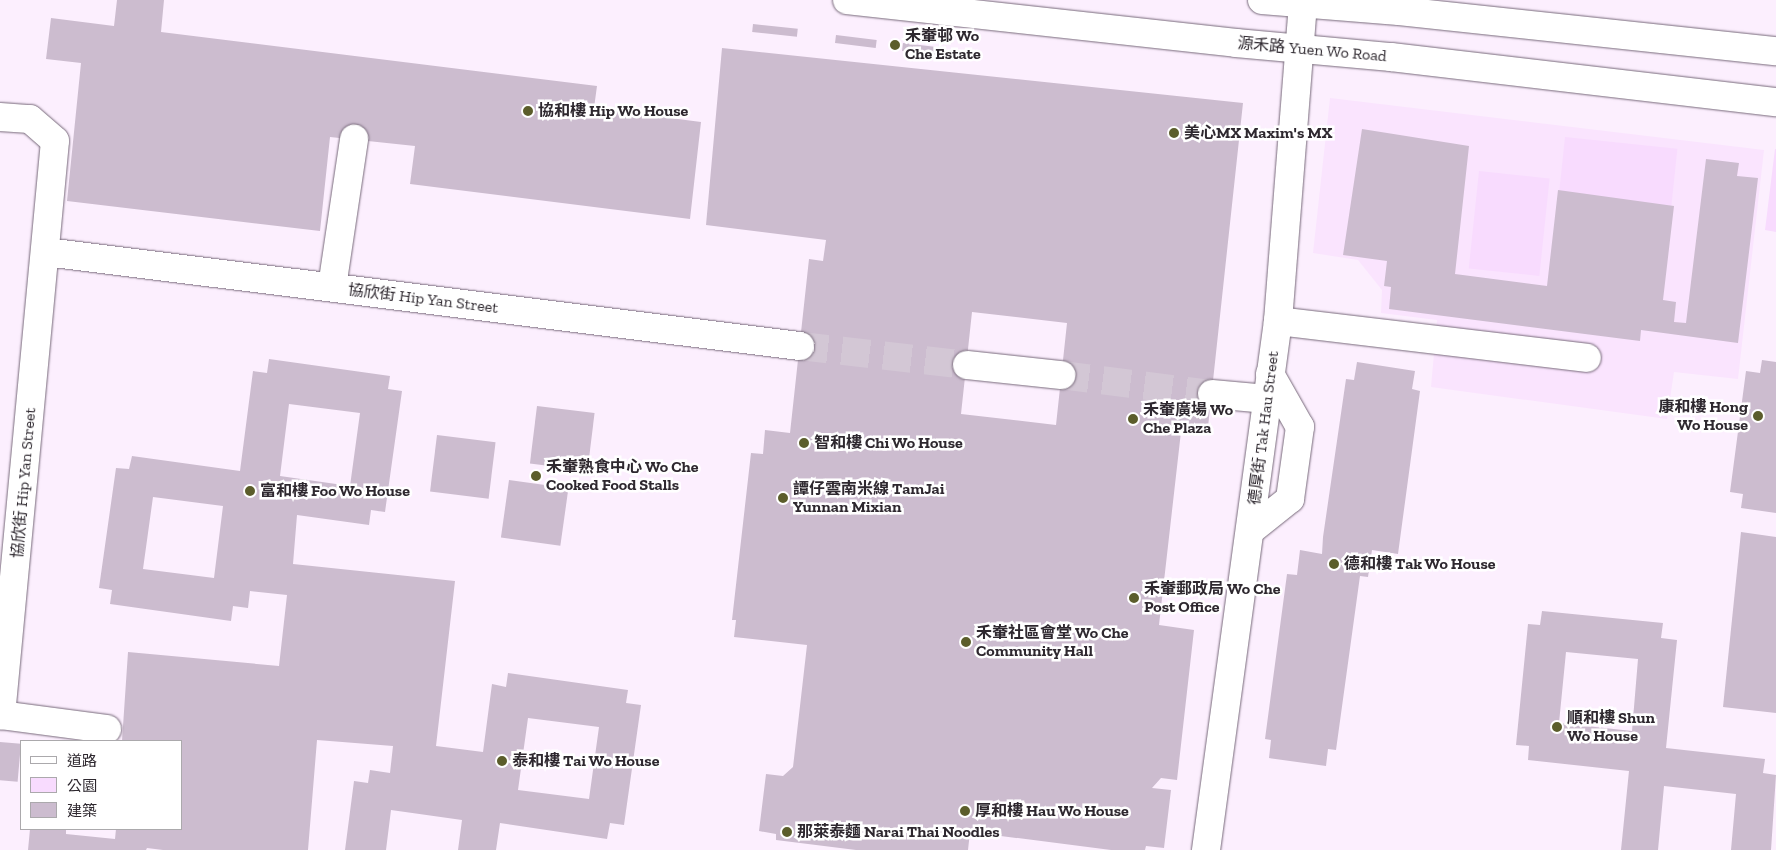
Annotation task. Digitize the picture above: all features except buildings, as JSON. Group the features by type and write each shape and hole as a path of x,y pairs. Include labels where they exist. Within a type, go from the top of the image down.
{"main road":[{"name":"源禾路 Yuen Wo Road","path":"847,0 1298,50 1391,57 1776,102"},
{"path":"1262,0 1303,2 1776,51"},
{"name":"德厚街 Tak Hau Street","path":"1206,850 1278,321 1303,2"},
{"name":"協欣街 Hip Yan Street","path":"0,117 30,119 55,141 1,715 107,728"},
{"path":"332,287 354,139"},
{"name":"協欣街 Hip Yan Street","path":"46,252 800,346"},
{"path":"1278,321 1587,358"},
{"path":"967,365 1062,374"},
{"path":"1212,394 1269,387 1300,427 1290,499 1251,530"}],"shaded area":[{"path":"1330,98 1764,150 1738,379 1674,372 1667,419 1431,387 1437,320 1381,313 1382,290 1358,260 1313,253"}],"green space":[{"path":"1565,137 1677,149 1670,221 1557,210"},
{"path":"1776,149 1776,232 1765,230"},
{"path":"1479,171 1550,178 1539,276 1469,268"}],"tunnel":[{"path":"800,346 967,365"},
{"path":"1061,375 1212,394"}],"place":[{"name":"禾輋邨 Wo Che Estate","path":"895,45"},
{"name":"協和樓 Hip Wo House","path":"528,111"},
{"name":"美心MX Maxim's MX","path":"1174,133"},
{"name":"康和樓 Hong Wo House","path":"1758,416"},
{"name":"禾輋廣場 Wo Che Plaza","path":"1133,419"},
{"name":"智和樓 Chi Wo House","path":"804,443"},
{"name":"禾輋熟食中心 Wo Che Cooked Food Stalls","path":"536,476"},
{"name":"富和樓 Foo Wo House","path":"250,491"},
{"name":"譚仔雲南米線 TamJai Yunnan Mixian","path":"783,498"},
{"name":"德和樓 Tak Wo House","path":"1334,564"},
{"name":"禾輋郵政局 Wo Che Post Office","path":"1134,598"},
{"name":"禾輋社區會堂 Wo Che Community Hall","path":"966,642"},
{"name":"順和樓 Shun Wo House","path":"1557,727"},
{"name":"泰和樓 Tai Wo House","path":"502,761"},
{"name":"厚和樓 Hau Wo House","path":"965,811"},
{"name":"那萊泰麵 Narai Thai Noodles","path":"787,832"}]}
